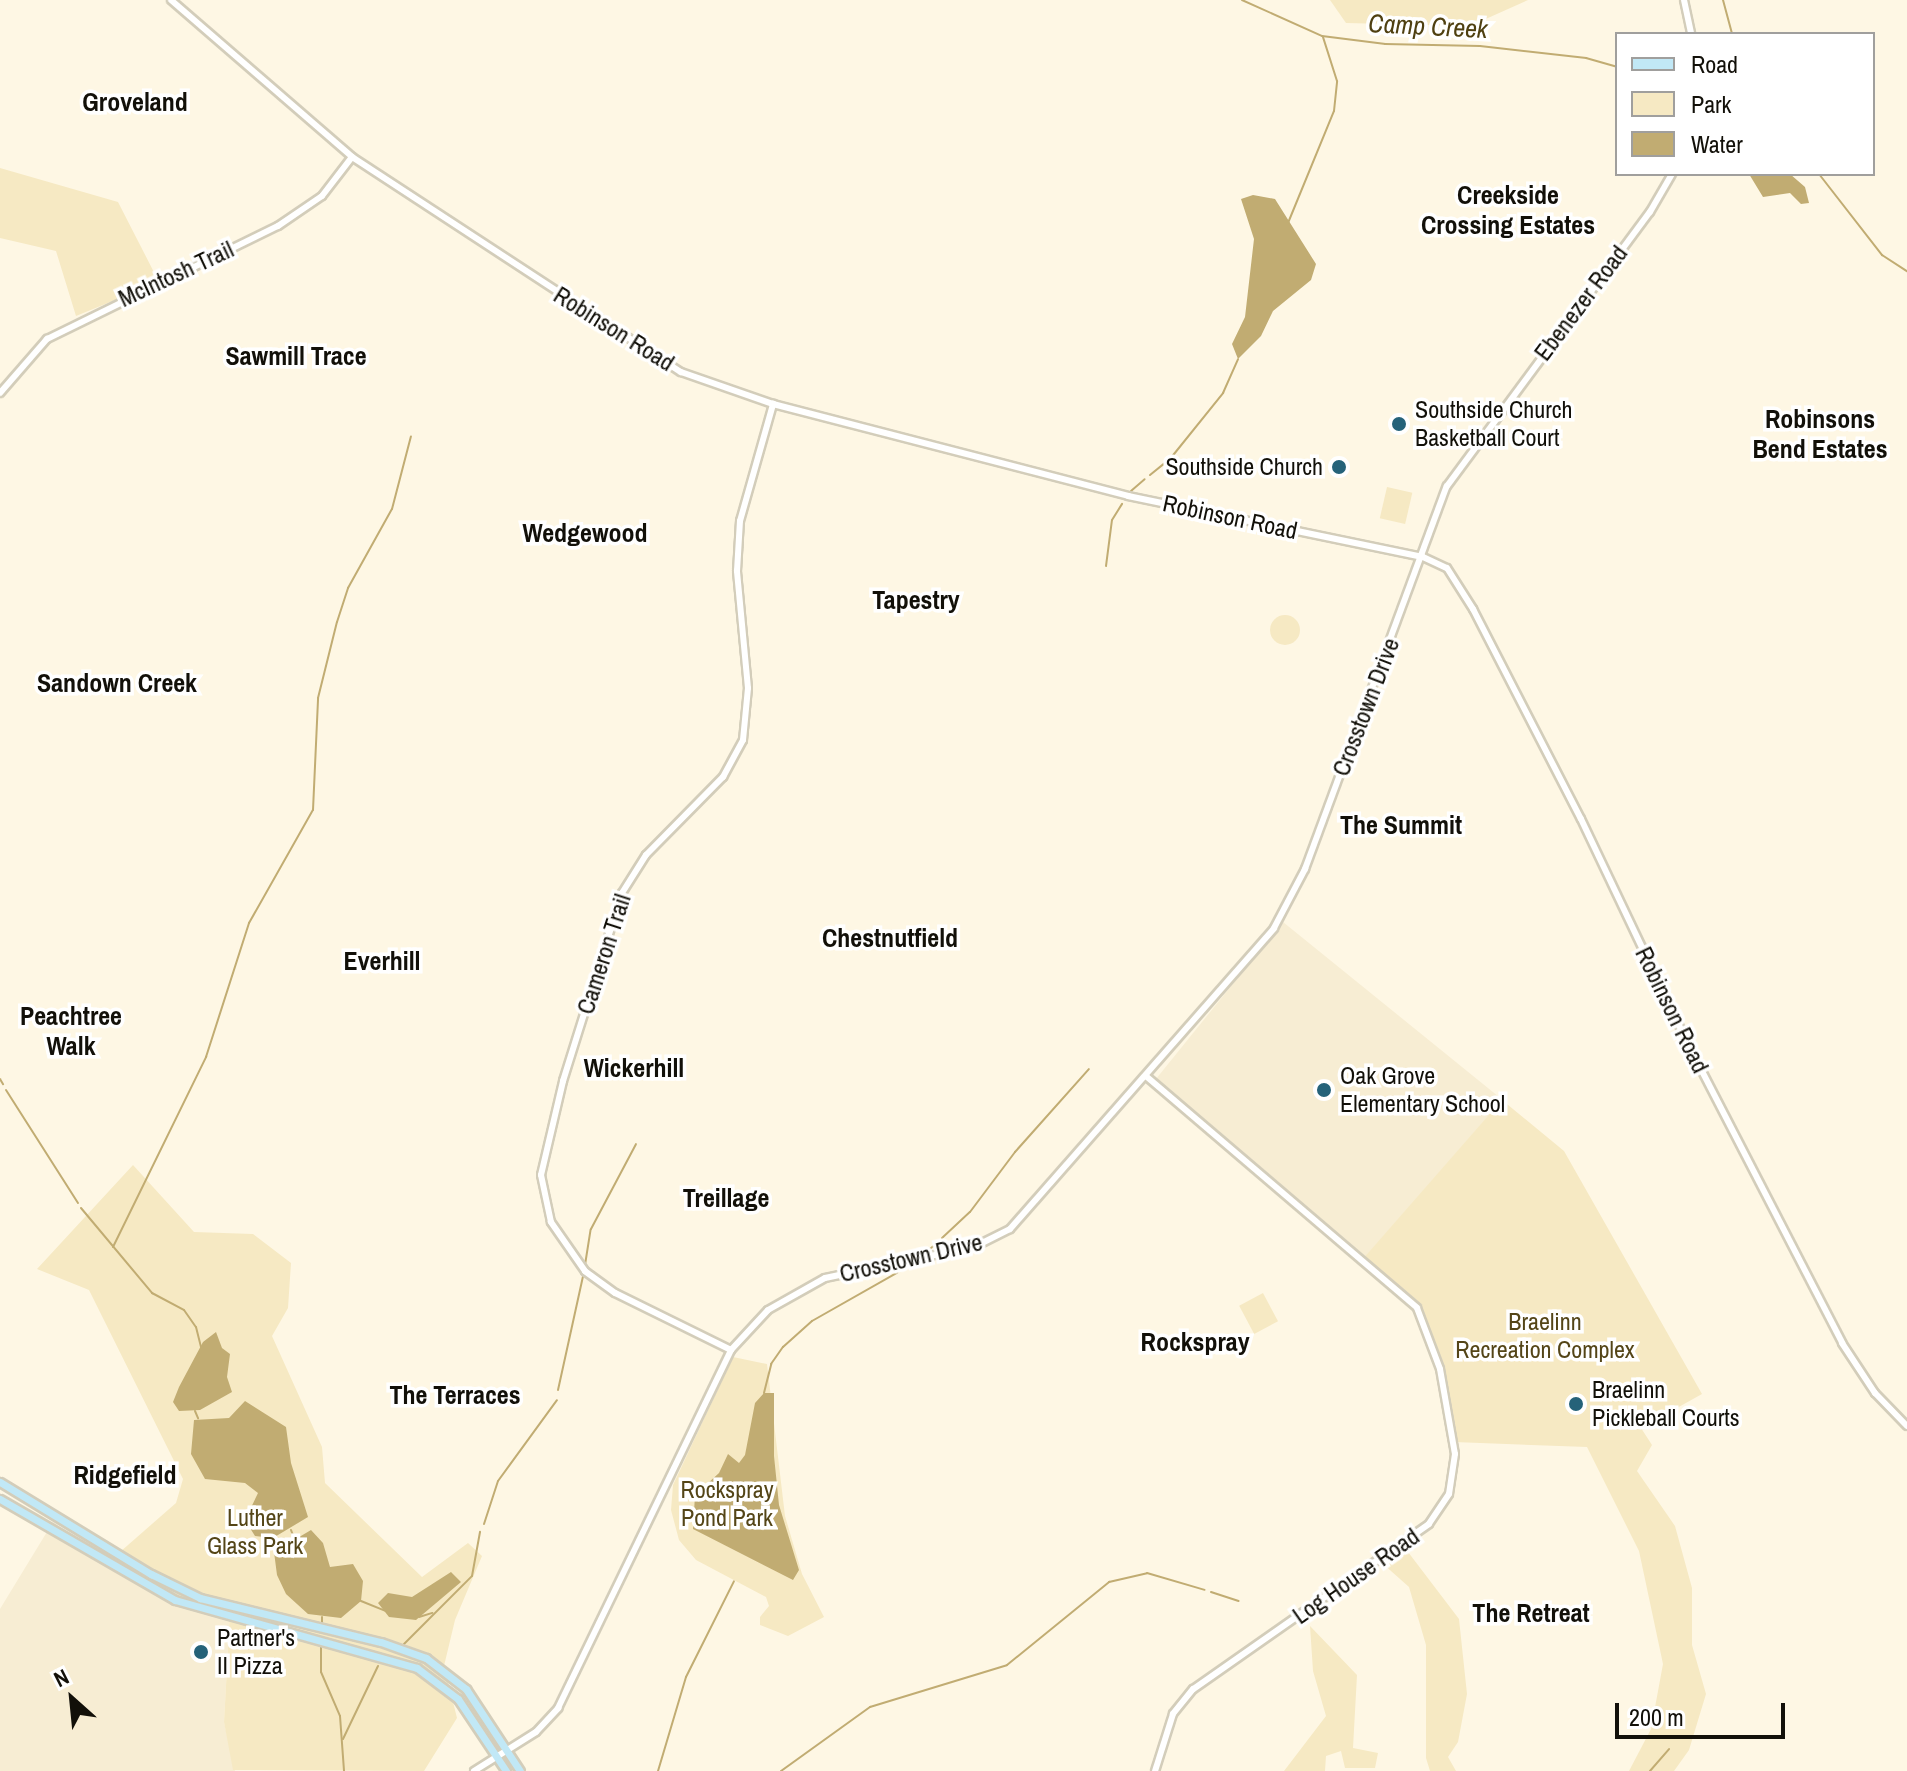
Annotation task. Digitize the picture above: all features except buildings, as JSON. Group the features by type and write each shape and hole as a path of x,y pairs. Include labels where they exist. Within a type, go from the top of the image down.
{"main road":[{"path":"0,1482 151,1574 200,1598 381,1642 426,1658 466,1689 520,1771"},
{"path":"0,1499 175,1600 417,1668 458,1699 506,1771"}],"street":[{"name":"Robinson Road","path":"171,0 352,157 654,357 773,404 1128,496 1423,557 1453,574 1842,1343 1875,1393 1907,1426"},
{"path":"1684,0 1691,32"},
{"name":"McIntosh Trail","path":"0,393 47,339 278,226 322,196 352,157"},
{"name":"Ebenezer Road","path":"1423,557 1456,472 1650,212 1671,176"},
{"name":"Cameron Trail","path":"731,1350 615,1293 585,1271 551,1222 541,1175 563,1081 622,893 646,855 723,777 743,740 748,688 737,571 740,521 773,404"},
{"name":"Crosstown Drive","path":"474,1771 546,1722 568,1691 731,1350 768,1310 825,1278 974,1247 1010,1229 1147,1077 1274,928 1287,905 1423,557"},
{"name":"Log House Road","path":"1147,1077 1417,1308 1436,1355 1455,1454 1449,1494 1429,1524 1193,1689 1173,1714 1155,1771"}],"shaded area":[{"name":"Oak Grove Elementary School","path":"1283,922 1502,1099 1371,1261 1152,1084"},
{"path":"53,1522 149,1589 230,1612 224,1722 235,1771 0,1771 0,1609"}],"green space":[{"path":"1330,0 1528,0 1470,26 1346,23"},
{"path":"0,168 118,202 159,282 76,316 56,251 0,238"},
{"path":"1387,487 1412,493 1405,524 1380,518"},
{"path":"1285,615 1296,619 1300,630 1296,641 1285,645 1274,641 1270,630 1274,619"},
{"name":"Braelinn Recreation Complex","path":"1502,1100 1564,1151 1702,1394 1641,1428 1652,1445 1637,1471 1675,1526 1692,1588 1692,1645 1706,1694 1689,1750 1674,1771 1629,1771 1651,1729 1663,1664 1639,1551 1587,1447 1454,1442 1440,1357 1419,1309 1362,1260"},
{"name":"Luther Glass Park","path":"133,1165 194,1232 253,1234 291,1263 288,1308 272,1336 322,1447 325,1483 422,1577 468,1543 482,1556 455,1620 444,1666 457,1718 424,1771 233,1770 224,1722 230,1612 149,1589 112,1559 176,1503 183,1479 89,1290 37,1269"},
{"path":"1263,1293 1278,1321 1254,1334 1239,1306"},
{"name":"Rockspray Pond Park","path":"733,1357 767,1364 785,1516 802,1574 824,1617 788,1636 760,1625 760,1617 769,1606 766,1597 696,1560 679,1540 671,1510 673,1485"},
{"path":"1405,1548 1459,1619 1467,1694 1458,1742 1448,1757 1456,1771 1430,1771 1426,1758 1426,1645 1409,1587 1382,1563"},
{"path":"1310,1626 1357,1675 1353,1748 1378,1753 1375,1768 1345,1768 1341,1751 1326,1756 1325,1771 1284,1771 1326,1716 1313,1671"}],"water":[{"path":"1750,176 1792,176 1805,187 1809,203 1801,204 1790,193 1763,197"},
{"path":"1253,195 1275,199 1316,264 1311,280 1273,311 1261,336 1238,359 1232,344 1245,317 1254,239 1241,199"},
{"path":"216,1332 222,1348 230,1354 227,1377 232,1392 200,1410 179,1411 173,1402 179,1387 203,1342"},
{"path":"764,1393 774,1393 774,1456 779,1505 799,1570 793,1580 693,1529 695,1495 719,1473 728,1454 739,1463 745,1455 755,1403"},
{"path":"245,1401 286,1427 291,1463 308,1517 273,1538 255,1536 245,1520 258,1493 245,1483 205,1479 191,1454 194,1420 229,1418"},
{"path":"311,1530 323,1543 330,1567 353,1564 363,1581 361,1601 341,1618 308,1614 286,1594 277,1575 274,1552"},
{"path":"451,1572 461,1582 416,1620 389,1617 378,1603 388,1593 412,1597"}],"waterway":[{"name":"Camp Creek","path":"1242,0 1322,36 1385,44 1480,46 1586,58 1615,66"},
{"path":"1723,0 1731,32"},
{"path":"1288,223 1334,111 1337,81 1323,37"},
{"name":"Camp Creek","path":"1821,176 1882,255 1907,271"},
{"path":"1150,475 1170,459 1223,393 1238,359"},
{"path":"113,1247 206,1057 249,923 313,810 318,698 337,622 348,588 392,509 411,436"},
{"path":"1131,491 1145,479"},
{"path":"1106,566 1112,520 1122,504"},
{"path":"942,1238 970,1212 1015,1152 1089,1069"},
{"path":"0,1079 3,1084"},
{"path":"6,1090 78,1203"},
{"path":"585,1265 591,1229 636,1144"},
{"path":"81,1208 152,1293 184,1310 196,1327 201,1347"},
{"path":"927,1251 935,1245"},
{"path":"905,1268 912,1264"},
{"path":"764,1393 771,1364 783,1347 812,1321 897,1273"},
{"path":"558,1390 583,1276"},
{"path":"484,1524 498,1481 557,1400"},
{"path":"195,1411 198,1418"},
{"path":"291,1530 294,1538"},
{"path":"404,1644 472,1576 480,1532"},
{"path":"781,1771 870,1707 1007,1665 1109,1582 1147,1573 1205,1590"},
{"path":"658,1771 686,1677 734,1581"},
{"path":"1211,1592 1239,1601"},
{"path":"361,1601 386,1611"},
{"path":"419,1617 432,1613"},
{"path":"322,1617 322,1624"},
{"path":"321,1647 321,1672 340,1716 344,1771"},
{"path":"343,1739 378,1666"},
{"path":"1650,1771 1669,1749"}],"place":[{"name":"Southside Church Basketball Court","path":"1399,424"},
{"name":"Southside Church","path":"1339,467"},
{"name":"Oak Grove Elementary School","path":"1324,1090"},
{"name":"Braelinn Pickleball Courts","path":"1576,1404"},
{"name":"Partner's II Pizza","path":"201,1652"}],"district":[{"name":"Groveland","path":"135,102"},
{"name":"Creekside Crossing Estates","path":"1508,210"},
{"name":"Sawmill Trace","path":"296,356"},
{"name":"Robinsons Bend Estates","path":"1820,434"},
{"name":"Wedgewood","path":"585,533"},
{"name":"Tapestry","path":"916,600"},
{"name":"Sandown Creek","path":"117,683"},
{"name":"The Summit","path":"1401,825"},
{"name":"Chestnutfield","path":"890,938"},
{"name":"Everhill","path":"382,961"},
{"name":"Peachtree Walk","path":"71,1031"},
{"name":"Wickerhill","path":"634,1068"},
{"name":"Treillage","path":"726,1198"},
{"name":"Rockspray","path":"1195,1342"},
{"name":"The Terraces","path":"455,1395"},
{"name":"Ridgefield","path":"125,1475"},
{"name":"The Retreat","path":"1531,1613"}]}
